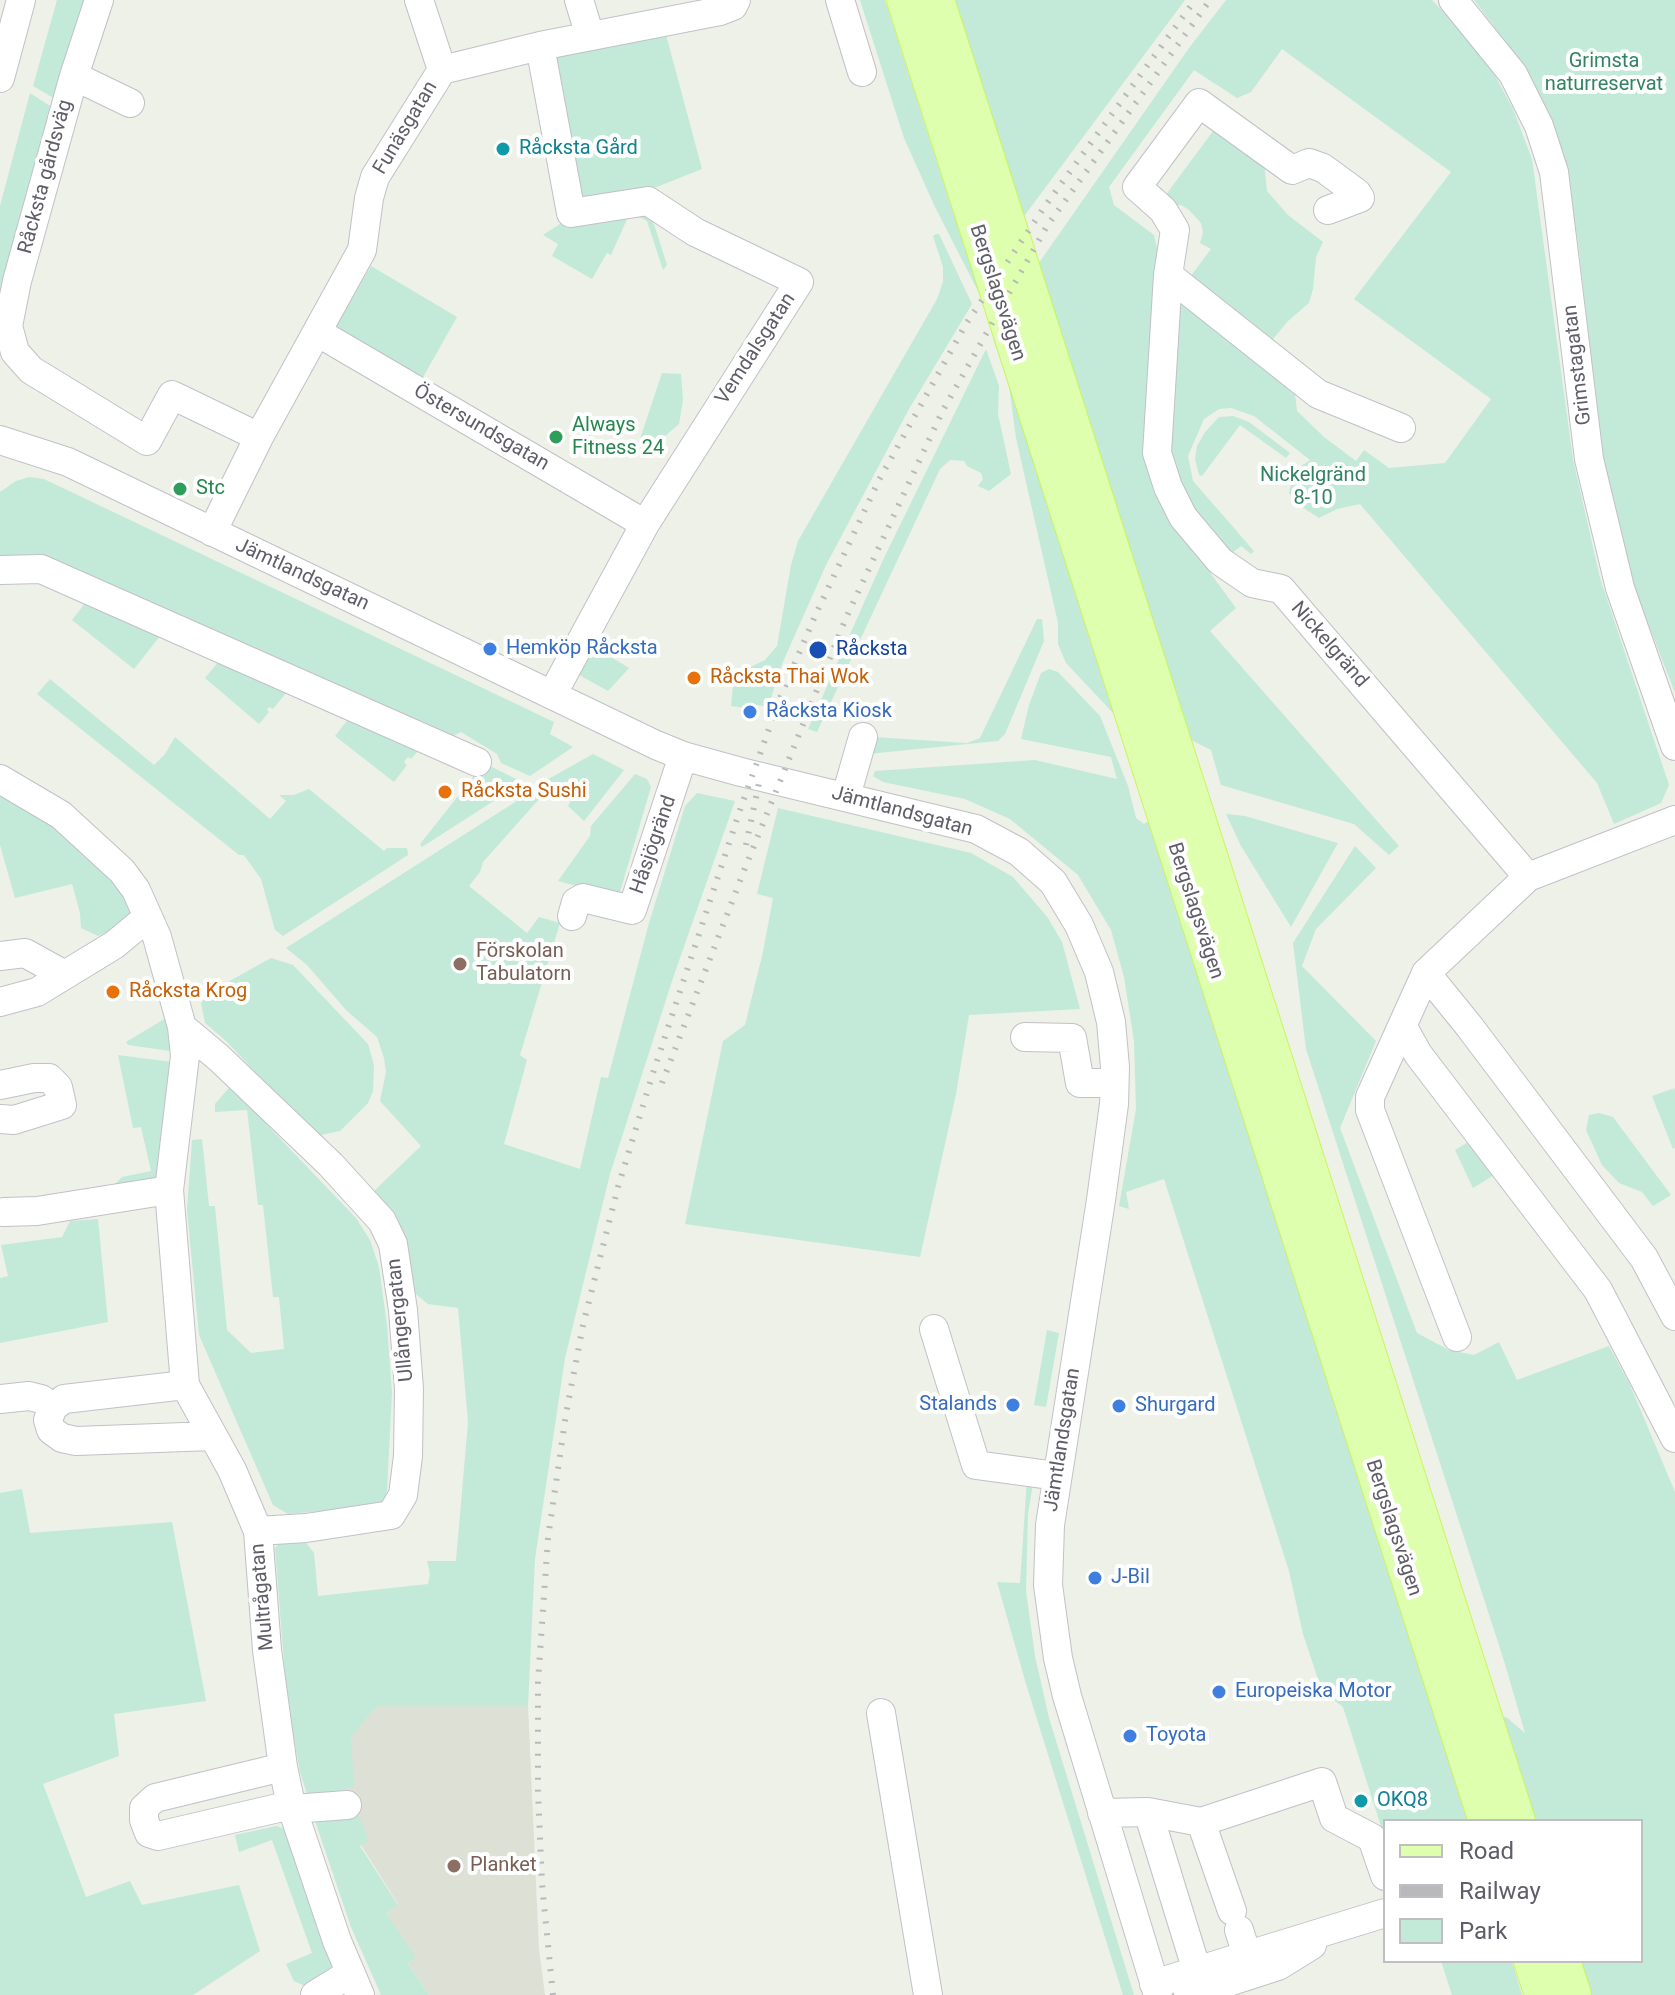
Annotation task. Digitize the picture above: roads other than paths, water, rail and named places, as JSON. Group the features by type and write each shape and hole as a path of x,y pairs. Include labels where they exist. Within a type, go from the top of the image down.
{"main road":[{"name":"Bergslagsvägen","path":"904,0 1485,1819"},
{"name":"Bergslagsvägen","path":"937,0 1517,1819"},
{"path":"1532,1963 1542,1995"},
{"path":"1564,1963 1574,1995"}],"street":[{"path":"0,78 21,0"},
{"name":"Råcksta gårdsväg","path":"99,0 74,76 17,281 8,326 15,352 31,370 147,441 172,395 259,437"},
{"path":"419,0 442,70"},
{"path":"579,0 590,36"},
{"name":"Funäsgatan","path":"212,532 259,437 362,250 375,177 442,70 540,46 720,11 733,6 736,0"},
{"path":"840,0 862,72"},
{"name":"Grimstagatan","path":"1453,0 1513,74 1539,126 1554,172 1589,459 1620,588 1675,746"},
{"name":"Vemdalsgatan","path":"540,46 571,213 648,201 695,232 799,282 645,524 552,695"},
{"name":"Råcksta gårdsväg","path":"74,76 130,103"},
{"name":"Nickelgränd","path":"1328,210 1360,198 1323,168 1309,163 1292,170 1199,103 1137,187 1163,210 1175,230 1168,275 1157,453 1168,487 1183,517 1220,561 1252,583 1281,589 1528,877"},
{"path":"1168,275 1318,394 1401,428"},
{"name":"Östersundsgatan","path":"317,332 645,524"},
{"name":"Jämtlandsgatan","path":"0,440 68,462 683,756 976,829 1019,852 1053,882 1079,925 1099,972 1111,1022 1114,1083 1101,1200 1050,1525 1048,1585 1058,1658 1067,1696 1156,1990"},
{"path":"0,570 41,569 477,762"},
{"path":"846,796 863,737"},
{"name":"Håsjögränd","path":"572,916 576,902 583,898 632,910 683,756"},
{"name":"Multrågatan","path":"0,779 61,815 122,871 136,890 166,969 182,1027 185,1056 169,1190 185,1385 232,1470 258,1531 267,1650 283,1767 292,1807 355,1985 315,1995"},
{"path":"1457,1337 1370,1110 1370,1097 1426,973 1528,877 1675,820"},
{"path":"0,1002 37,992 114,945 148,917"},
{"path":"0,956 25,953 63,974"},
{"path":"1426,973 1631,1240 1675,1316"},
{"name":"Ullångergatan","path":"182,1027 331,1165 374,1211 393,1244 403,1310 409,1389 408,1456 403,1495 391,1515 306,1528 258,1531"},
{"path":"1403,1027 1418,1054 1598,1290 1675,1438"},
{"path":"1025,1037 1072,1038 1080,1083 1114,1083"},
{"path":"0,1085 49,1078 58,1087 62,1105 14,1120 0,1119"},
{"path":"4,1212 37,1211 169,1190"},
{"path":"934,1329 976,1465 1057,1476"},
{"path":"185,1385 64,1399 53,1407 48,1420 51,1430 62,1438 76,1441 212,1436"},
{"path":"0,1399 29,1396 53,1407"},
{"path":"881,1713 928,1995"},
{"path":"283,1767 155,1798 144,1808 149,1833 158,1836 292,1807 347,1805"},
{"path":"1102,1813 1148,1812 1201,1822 1322,1782 1334,1818 1372,1838 1383,1870"},
{"path":"1148,1812 1192,1983"},
{"path":"1201,1822 1239,1932"},
{"path":"1192,1983 1239,1932 1329,1930 1383,1914"},
{"path":"1156,1990 1278,1966 1306,1951 1329,1930"}],"railway":[{"path":"553,1995 542,1884 538,1791 538,1682 548,1538 583,1325 618,1187 653,1073 780,698 879,480 966,324 1045,206 1195,0"},
{"path":"662,1083 846,618 942,412 1047,226 1210,0"},
{"path":"746,845 759,783"}],"place":[{"name":"Råcksta Gård","path":"503,149"},
{"name":"Always Fitness 24","path":"556,437"},
{"name":"Stc","path":"180,489"},
{"name":"Hemköp Råcksta","path":"490,649"},
{"name":"Råcksta","path":"818,650"},
{"name":"Råcksta Thai Wok","path":"694,678"},
{"name":"Råcksta Kiosk","path":"750,712"},
{"name":"Råcksta Sushi","path":"445,792"},
{"name":"Förskolan Tabulatorn","path":"460,964"},
{"name":"Råcksta Krog","path":"113,992"},
{"name":"Stalands","path":"1013,1405"},
{"name":"Shurgard","path":"1119,1406"},
{"name":"J-Bil","path":"1095,1578"},
{"name":"Europeiska Motor","path":"1219,1692"},
{"name":"Toyota","path":"1130,1736"},
{"name":"OKQ8","path":"1361,1801"},
{"name":"Planket","path":"454,1866"}],"park label":[{"name":"Grimsta naturreservat","path":"1604,74"},
{"name":"Nickelgränd 8-10","path":"1313,488"}]}
